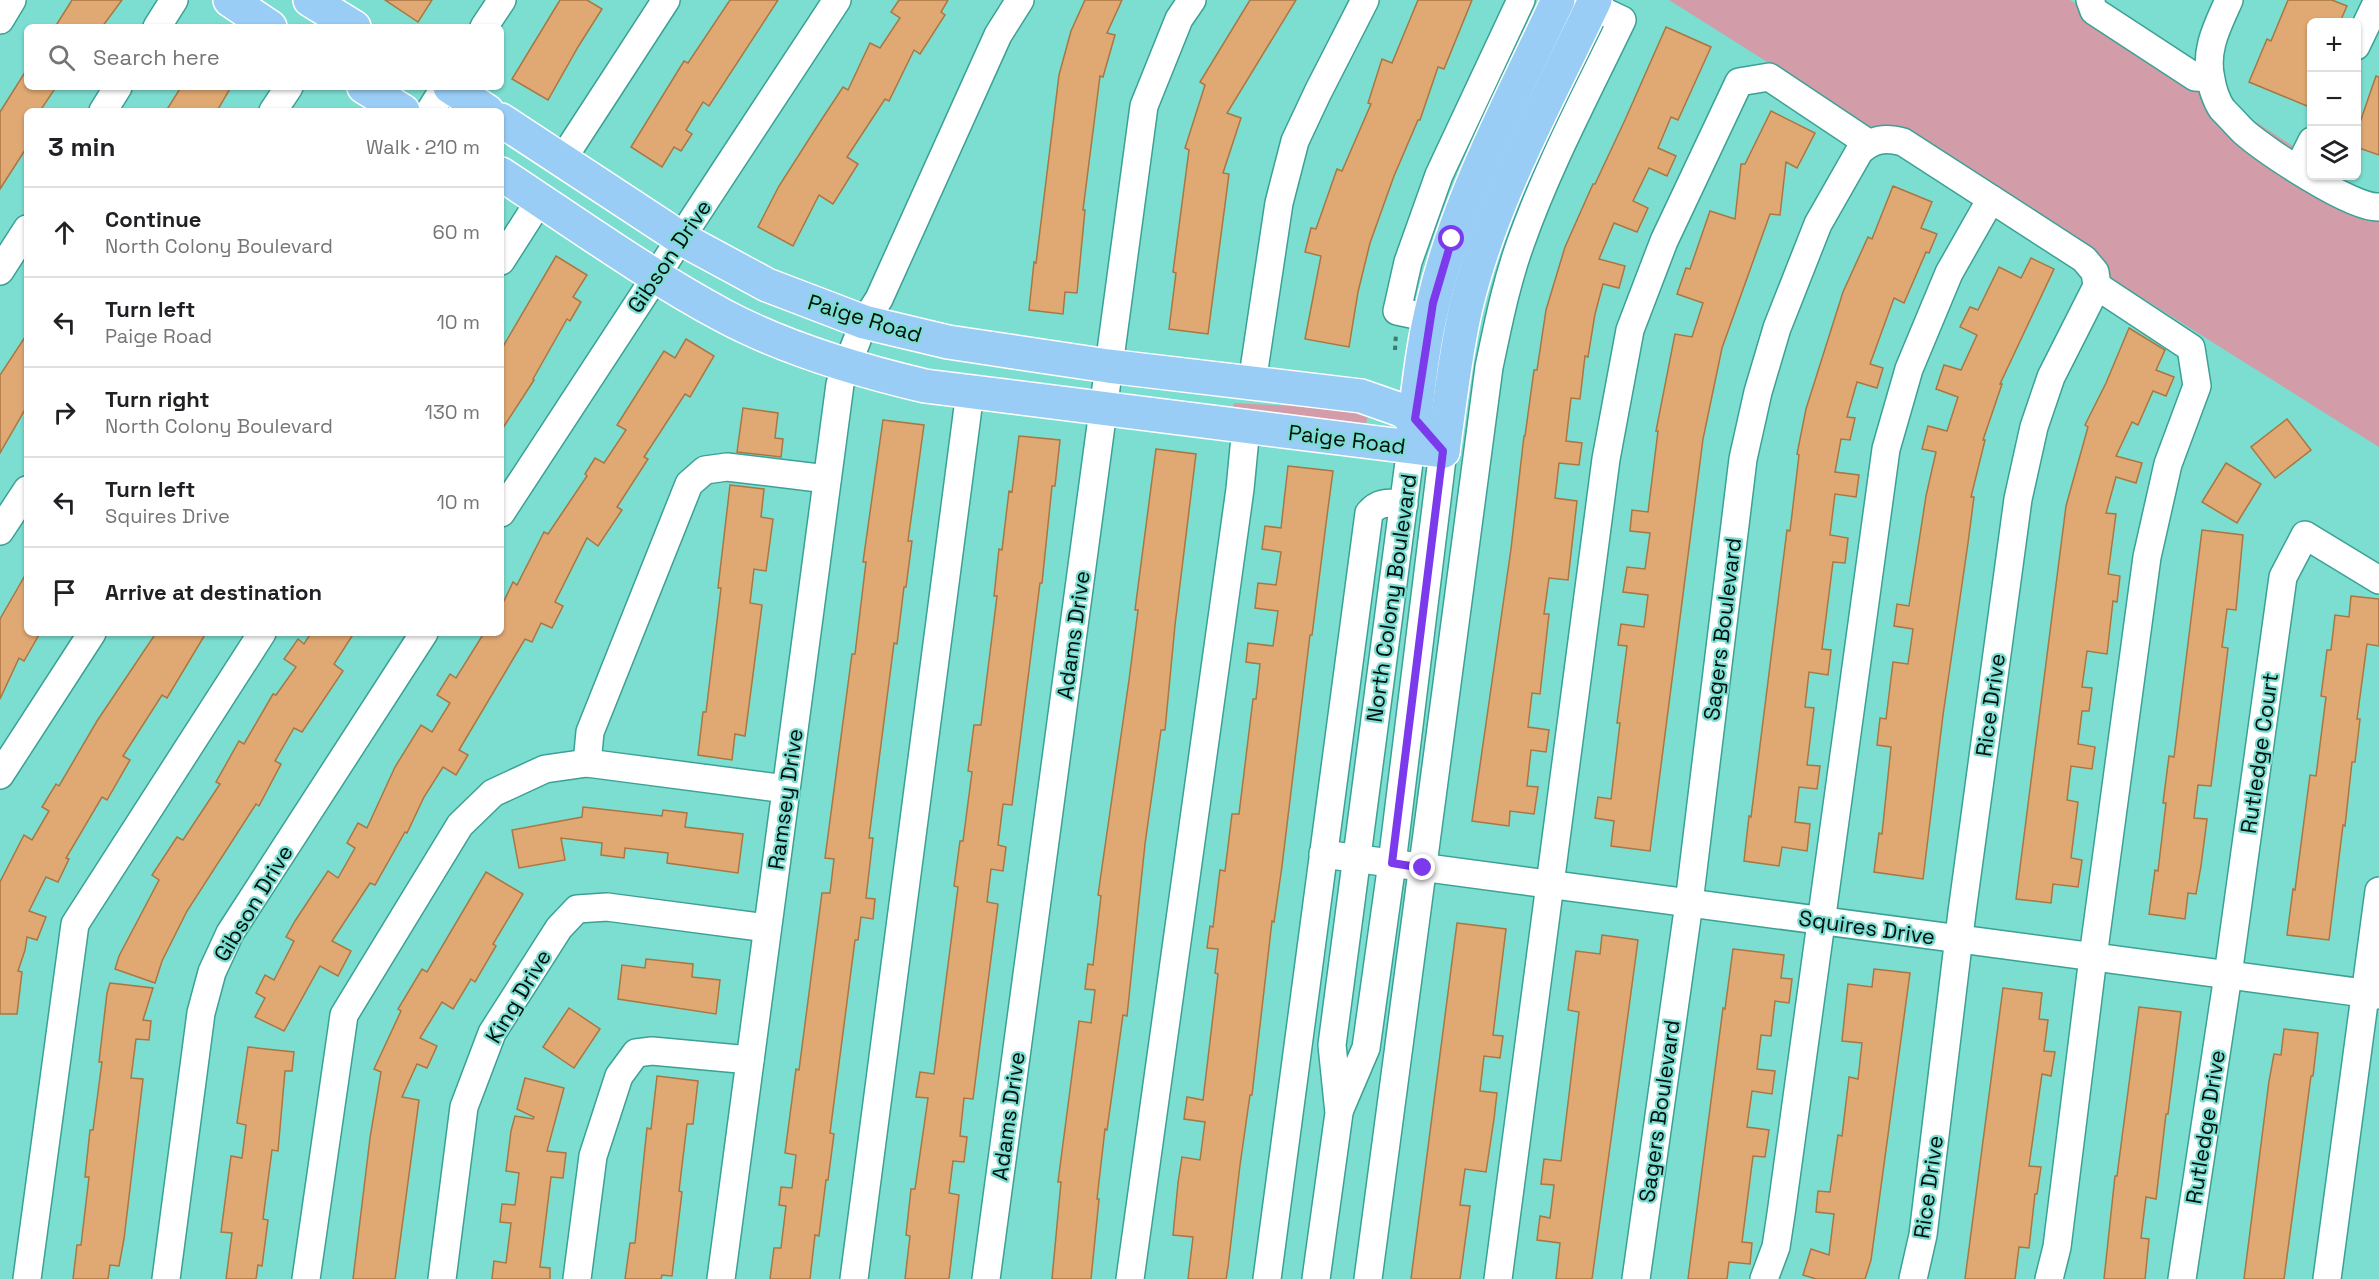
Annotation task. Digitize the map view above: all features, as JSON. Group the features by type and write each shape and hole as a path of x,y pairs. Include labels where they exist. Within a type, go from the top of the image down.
{"main road":[{"path":"230,0 266,24"},
{"name":"North Colony Boulevard","path":"1413,433 1430,318 1452,239 1477,174 1558,0"},
{"name":"North Colony Boulevard","path":"1443,451 1458,347 1480,260 1512,177 1593,3"},
{"path":"369,90 398,108"},
{"path":"455,90 482,108"},
{"name":"Paige Road","path":"504,122 682,238 767,285 864,322 948,342 1108,366 1361,396 1401,410 1413,433"},
{"name":"Paige Road","path":"504,176 655,275 724,316 784,343 882,376 925,386 1246,427 1413,433 1443,451"},
{"path":"1361,396 1404,377 1423,356"}],"street":[{"path":"0,20 12,0"},
{"path":"159,24 174,0"},
{"path":"486,24 502,0"},
{"path":"562,160 666,0"},
{"name":"Gibson Drive","path":"504,508 837,0"},
{"name":"Ramsey Drive","path":"721,1279 840,384 864,322 879,299 998,35 1020,0"},
{"name":"Adams Drive","path":"986,1279 1144,106 1179,19 1192,0"},
{"path":"1252,383 1279,203 1295,141 1365,0"},
{"path":"1430,318 1397,311 1408,262 1439,175 1521,0"},
{"path":"2090,0 2094,11 2195,77 2210,78"},
{"path":"2229,0 2210,44 2210,78 2220,106 2245,133 2340,196 2369,208 2379,207"},
{"path":"2361,36 2378,0"},
{"path":"1368,1279 1489,367 1504,295 1521,242 1542,188 1622,20 1593,3"},
{"path":"1498,1279 1606,459 1630,330 1664,241 1739,82 1769,78 1868,142 1888,138 1903,142 2084,259 2095,272 2097,286 2192,348 2197,386 2168,464 2147,556 2057,1247 2049,1279"},
{"path":"105,108 116,90"},
{"path":"275,108 287,90"},
{"path":"432,108 444,90"},
{"name":"Sagers Boulevard","path":"1636,1279 1689,903 1743,459 1758,392 1777,328 1818,224 1859,152 1868,142"},
{"path":"2298,169 2307,151"},
{"path":"1764,1279 1776,1247 1886,449 1909,369 1940,294 1949,273 1991,199"},
{"path":"504,256 540,200"},
{"path":"0,271 24,234"},
{"name":"Rice Drive","path":"1913,1279 1923,1235 1959,940 2018,498 2034,427 2051,377 2097,286"},
{"path":"854,1279 970,392"},
{"path":"1130,1279 1240,489 1246,427"},
{"name":"North Colony Boulevard","path":"1317,1279 1339,1113 1332,1045 1413,433"},
{"name":"North Colony Boulevard","path":"1339,1113 1366,1048 1392,863 1443,451"},
{"path":"587,764 590,732 689,484 705,470 727,467 827,479"},
{"path":"0,531 24,495"},
{"path":"1267,1279 1369,513 1382,503 1404,504"},
{"name":"Rutledge Court","path":"2228,975 2283,577 2305,535 2379,580"},
{"path":"0,775 90,636"},
{"path":"27,1279 75,924 260,636"},
{"name":"Gibson Drive","path":"166,1279 201,1013 212,972 230,933 421,636"},
{"path":"306,1279 344,1015 460,825 493,793 545,769 587,764 786,789"},
{"name":"Squires Drive","path":"1323,854 2373,994"},
{"path":"2327,1279 2373,994 2379,891"},
{"name":"King Drive","path":"442,1279 464,1107 492,1033 559,928 577,909 607,907 767,928"},
{"name":"Rutledge Drive","path":"2182,1279 2228,975"},
{"path":"577,1279 592,1156 619,1076 636,1053 652,1051 750,1060"}],"shaded area":[{"path":"1669,0 2070,0 2307,155 2307,180 2344,180 2379,203 2379,447"},
{"path":"1234,403 1369,410 1366,424 1233,407"}],"building":[{"path":"72,0 122,0 104,24 57,24"},
{"path":"385,0 432,0 418,22"},
{"path":"560,0 587,0 602,9 548,100 512,79"},
{"path":"730,0 778,0 709,106 703,102 686,130 692,134 681,151 674,147 662,167 631,147 684,61 688,63"},
{"path":"899,0 948,0 941,12 945,15 920,54 914,50 889,101 885,99 847,157 858,164 833,204 819,195 793,246 758,227 779,186 818,125 843,87 848,90 870,43 880,48 900,18 891,12"},
{"path":"1085,0 1122,0 1107,33 1115,35 1103,77 1100,76 1083,210 1085,210 1077,293 1065,292 1063,314 1029,310 1059,75 1071,31"},
{"path":"1250,0 1296,0 1227,113 1241,118 1223,173 1229,174 1208,334 1169,329 1176,273 1173,272 1189,150 1185,148 1205,85 1200,82"},
{"path":"1418,0 1472,0 1444,69 1438,67 1420,120 1418,120 1394,176 1370,243 1358,292 1349,347 1305,339 1321,256 1305,252 1311,228 1316,229 1337,169 1342,171 1371,104 1368,103 1382,59 1392,63"},
{"path":"2288,0 2332,0 2347,6 2342,18 2307,18 2307,106 2249,82 2267,39 2271,41"},
{"path":"1666,27 1711,47 1678,120 1671,117 1658,148 1676,156 1667,176 1649,168 1633,201 1648,208 1637,232 1614,223 1599,259 1625,266 1619,288 1603,284 1588,357 1585,356 1580,399 1571,398 1566,441 1582,443 1579,465 1559,463 1555,498 1577,501 1568,580 1549,578 1544,614 1549,614 1540,694 1532,693 1528,727 1549,730 1546,752 1531,750 1527,786 1538,787 1534,814 1510,811 1509,826 1472,821 1511,549 1524,436 1546,310 1565,247"},
{"path":"24,74 24,90 54,90 42,108 24,108 24,152 0,189 0,112"},
{"path":"2376,76 2379,77 2379,155 2361,149 2361,120"},
{"path":"179,90 229,90 219,108 168,108"},
{"path":"1771,111 1815,133 1797,168 1786,162 1780,215 1770,214 1722,348 1703,439 1650,851 1611,846 1614,821 1595,818 1598,797 1611,799 1620,723 1617,723 1627,646 1618,645 1621,624 1644,627 1648,595 1623,592 1627,567 1645,569 1650,533 1630,531 1632,510 1648,512 1658,431 1656,431 1675,334 1692,337 1703,303 1677,294 1686,268 1690,269 1710,211 1735,219 1741,164 1745,164"},
{"path":"1893,186 1932,202 1921,228 1937,234 1929,253 1926,252 1904,303 1894,298 1870,364 1883,368 1877,388 1857,382 1847,417 1855,418 1850,440 1841,439 1835,472 1859,475 1856,497 1835,494 1830,535 1848,538 1845,563 1833,562 1822,649 1831,650 1828,675 1809,672 1805,707 1814,708 1807,765 1820,766 1817,789 1799,787 1795,822 1810,824 1807,851 1782,847 1779,866 1744,861 1787,530 1790,531 1799,455 1797,454 1806,409 1843,292 1868,237 1872,239"},
{"path":"556,256 587,275 573,297 581,302 570,321 567,319 534,380 504,426 504,345"},
{"path":"2031,258 2054,269 2000,384 2002,384 1983,440 1985,440 1971,497 1974,497 1943,715 1923,879 1874,872 1879,833 1882,834 1891,747 1877,745 1880,718 1886,719 1893,662 1908,664 1913,629 1894,626 1897,604 1909,606 1926,496 1936,452 1922,449 1928,426 1947,431 1958,397 1936,389 1944,365 1961,370 1977,335 1960,327 1970,307 1978,310 1999,267 2021,278"},
{"path":"2129,328 2165,350 2156,370 2174,377 2166,396 2153,391 2138,425 2132,422 2116,456 2142,463 2136,483 2116,477 2106,513 2116,514 2108,574 2120,576 2117,602 2113,601 2107,654 2087,651 2082,687 2092,688 2089,711 2082,711 2078,744 2095,747 2092,769 2071,766 2067,800 2078,802 2071,858 2082,860 2078,887 2053,884 2051,903 2016,899 2066,506 2088,427 2085,425"},
{"path":"24,339 24,411 0,453 0,375"},
{"path":"686,339 714,356 690,397 685,394 644,457 648,459 617,507 622,510 598,546 587,538 555,602 563,606 552,628 541,623 532,642 525,639 459,750 468,755 456,775 443,767 375,885 370,883 332,941 351,951 338,976 320,966 284,1031 255,1017 265,998 256,993 265,975 274,980 294,941 286,937 295,921 328,871 338,878 355,848 347,843 358,823 367,828 395,767 421,725 432,732 450,703 437,695 450,674 456,678 482,636 504,636 504,601 513,582 517,585 544,532 548,534 587,476 585,474 595,458 604,463 626,430 617,425 664,351 675,358"},
{"path":"743,408 778,413 775,438 783,439 781,457 737,452"},
{"path":"2287,419 2311,450 2275,478 2251,447"},
{"path":"883,420 924,425 908,541 912,541 906,587 904,587 897,644 894,643 869,838 873,838 866,898 875,899 873,919 861,917 858,940 855,940 830,1133 834,1134 828,1180 826,1180 819,1236 815,1235 810,1279 770,1279 774,1248 781,1248 786,1206 779,1205 781,1187 792,1188 796,1155 785,1153 796,1069 799,1070 822,893 830,893 834,859 825,858 852,654 855,654 866,562 863,562"},
{"path":"1019,436 1060,440 1055,486 1052,486 1042,583 1040,583 1012,805 1003,804 998,845 1006,847 1003,871 991,869 987,902 998,904 973,1099 964,1098 960,1136 967,1137 964,1162 953,1161 949,1193 959,1195 949,1279 905,1279 910,1236 906,1235 911,1189 915,1189 928,1098 916,1097 920,1072 934,1074 958,887 954,886 960,841 963,841 972,772 968,771 974,725 981,725 997,596 994,596 999,549 1002,550"},
{"path":"1156,449 1196,454 1165,730 1161,730 1145,844 1127,1016 1123,1015 1107,1130 1105,1129 1091,1279 1052,1279 1061,1182 1058,1182 1079,1021 1091,1023 1095,990 1085,989 1088,964 1093,965 1101,896 1098,895 1129,680 1138,610 1135,610"},
{"path":"2226,463 2261,484 2237,523 2202,502"},
{"path":"1288,466 1333,471 1226,1279 1188,1279 1193,1237 1173,1235 1178,1183 1182,1157 1200,1160 1205,1122 1184,1119 1187,1097 1203,1100 1218,974 1215,973 1218,949 1207,948 1210,926 1213,927 1220,870 1225,871 1232,814 1239,814 1253,699 1256,699 1260,664 1246,662 1248,643 1273,646 1278,611 1255,608 1258,583 1276,585 1281,552 1262,549 1265,526 1281,528"},
{"path":"730,485 764,489 761,517 773,519 766,571 754,569 750,603 762,605 745,736 735,734 732,760 698,755 703,712 706,712 721,588 718,588"},
{"path":"2202,530 2243,535 2236,610 2227,609 2222,647 2228,648 2211,786 2198,785 2194,818 2207,819 2201,866 2196,894 2188,893 2185,919 2149,914 2155,870 2158,871 2169,756 2174,757"},
{"path":"24,577 24,636 38,636 24,661 19,658 0,699 0,619"},
{"path":"2351,596 2379,599 2379,646 2367,644 2357,719 2360,719 2355,762 2352,762 2329,940 2287,935 2310,775 2316,776 2326,697 2321,696 2327,650 2331,650 2335,615 2349,617"},
{"path":"154,636 204,636 167,698 162,695 123,756 130,760 107,800 102,797 66,858 69,859 58,882 46,877 29,911 46,917 37,940 27,937 18,971 22,972 17,1014 0,1014 0,882 24,835 32,840 49,811 42,807 56,784 59,786 97,721"},
{"path":"309,636 352,636 334,664 343,671 302,732 294,728 275,761 281,764 259,806 256,804 187,911 162,961 155,983 115,969 119,956 159,880 152,875 177,837 183,840 220,784 216,782 239,741 244,744 273,694 276,695 296,667 284,659 298,639 304,644"},
{"path":"583,807 662,816 663,810 687,813 685,827 743,834 738,873 667,863 668,853 625,848 624,858 601,855 602,843 561,838 565,860 519,868 512,830 582,817"},
{"path":"486,872 523,894 493,944 496,946 475,982 471,979 453,1009 442,1002 420,1038 437,1046 427,1068 417,1064 402,1097 419,1100 395,1279 353,1279 370,1138 381,1072 374,1069 401,1011 398,1009 422,969 427,972"},
{"path":"1457,923 1506,929 1493,1035 1503,1036 1500,1058 1484,1056 1480,1091 1497,1093 1494,1119 1486,1172 1465,1169 1460,1205 1470,1206 1460,1279 1411,1279"},
{"path":"1602,935 1638,940 1632,985 1592,1279 1556,1279 1560,1243 1537,1240 1540,1216 1550,1218 1554,1185 1541,1184 1544,1159 1561,1161 1579,1012 1568,1010 1576,951 1600,954"},
{"path":"1733,949 1784,955 1781,978 1792,979 1789,1003 1775,1001 1771,1036 1761,1035 1757,1069 1775,1071 1772,1094 1752,1091 1747,1127 1769,1130 1765,1157 1753,1156 1742,1242 1752,1243 1750,1264 1729,1262 1727,1279 1688,1279 1723,1008 1725,1009"},
{"path":"646,959 693,964 692,977 720,980 716,1014 618,999 622,965 645,968"},
{"path":"1874,969 1910,973 1871,1260 1865,1279 1816,1279 1803,1275 1811,1249 1829,1255 1834,1214 1816,1212 1818,1191 1830,1192 1838,1135 1842,1136 1849,1077 1858,1079 1862,1043 1842,1041 1848,984 1872,987"},
{"path":"110,983 153,988 143,1020 151,1021 149,1040 136,1039 131,1078 143,1079 119,1266 110,1265 108,1279 73,1279 77,1245 81,1245 89,1177 85,1177 90,1130 93,1130 102,1062 99,1062"},
{"path":"2003,988 2042,993 2039,1019 2048,1020 2044,1051 2055,1052 2051,1076 2042,1074 2029,1166 2041,1167 2037,1194 2035,1194 2029,1248 2019,1247 2015,1279 1965,1279"},
{"path":"2139,1007 2181,1012 2168,1114 2166,1114 2156,1199 2146,1197 2141,1238 2149,1239 2145,1279 2104,1279 2115,1176 2117,1176"},
{"path":"569,1008 600,1029 574,1068 543,1047"},
{"path":"2284,1029 2318,1033 2284,1279 2244,1279 2269,1081 2274,1054 2281,1055"},
{"path":"248,1047 294,1052 292,1071 285,1071 278,1151 272,1150 263,1219 268,1220 262,1266 258,1265 256,1279 226,1279 232,1233 221,1232 231,1156 242,1158 246,1125 237,1123"},
{"path":"657,1076 698,1081 693,1124 687,1124 672,1276 662,1275 661,1279 625,1279 630,1243 635,1243 647,1128 651,1129"},
{"path":"525,1078 564,1088 547,1151 566,1153 563,1178 551,1177 540,1267 550,1268 550,1279 492,1279 494,1261 506,1263 511,1223 500,1222 502,1204 515,1205 519,1173 506,1171 511,1131 515,1116 533,1119 534,1117 517,1109"}],"route":[{"path":"1423,868 1392,863 1443,451 1415,419 1433,303 1452,239"}]}
